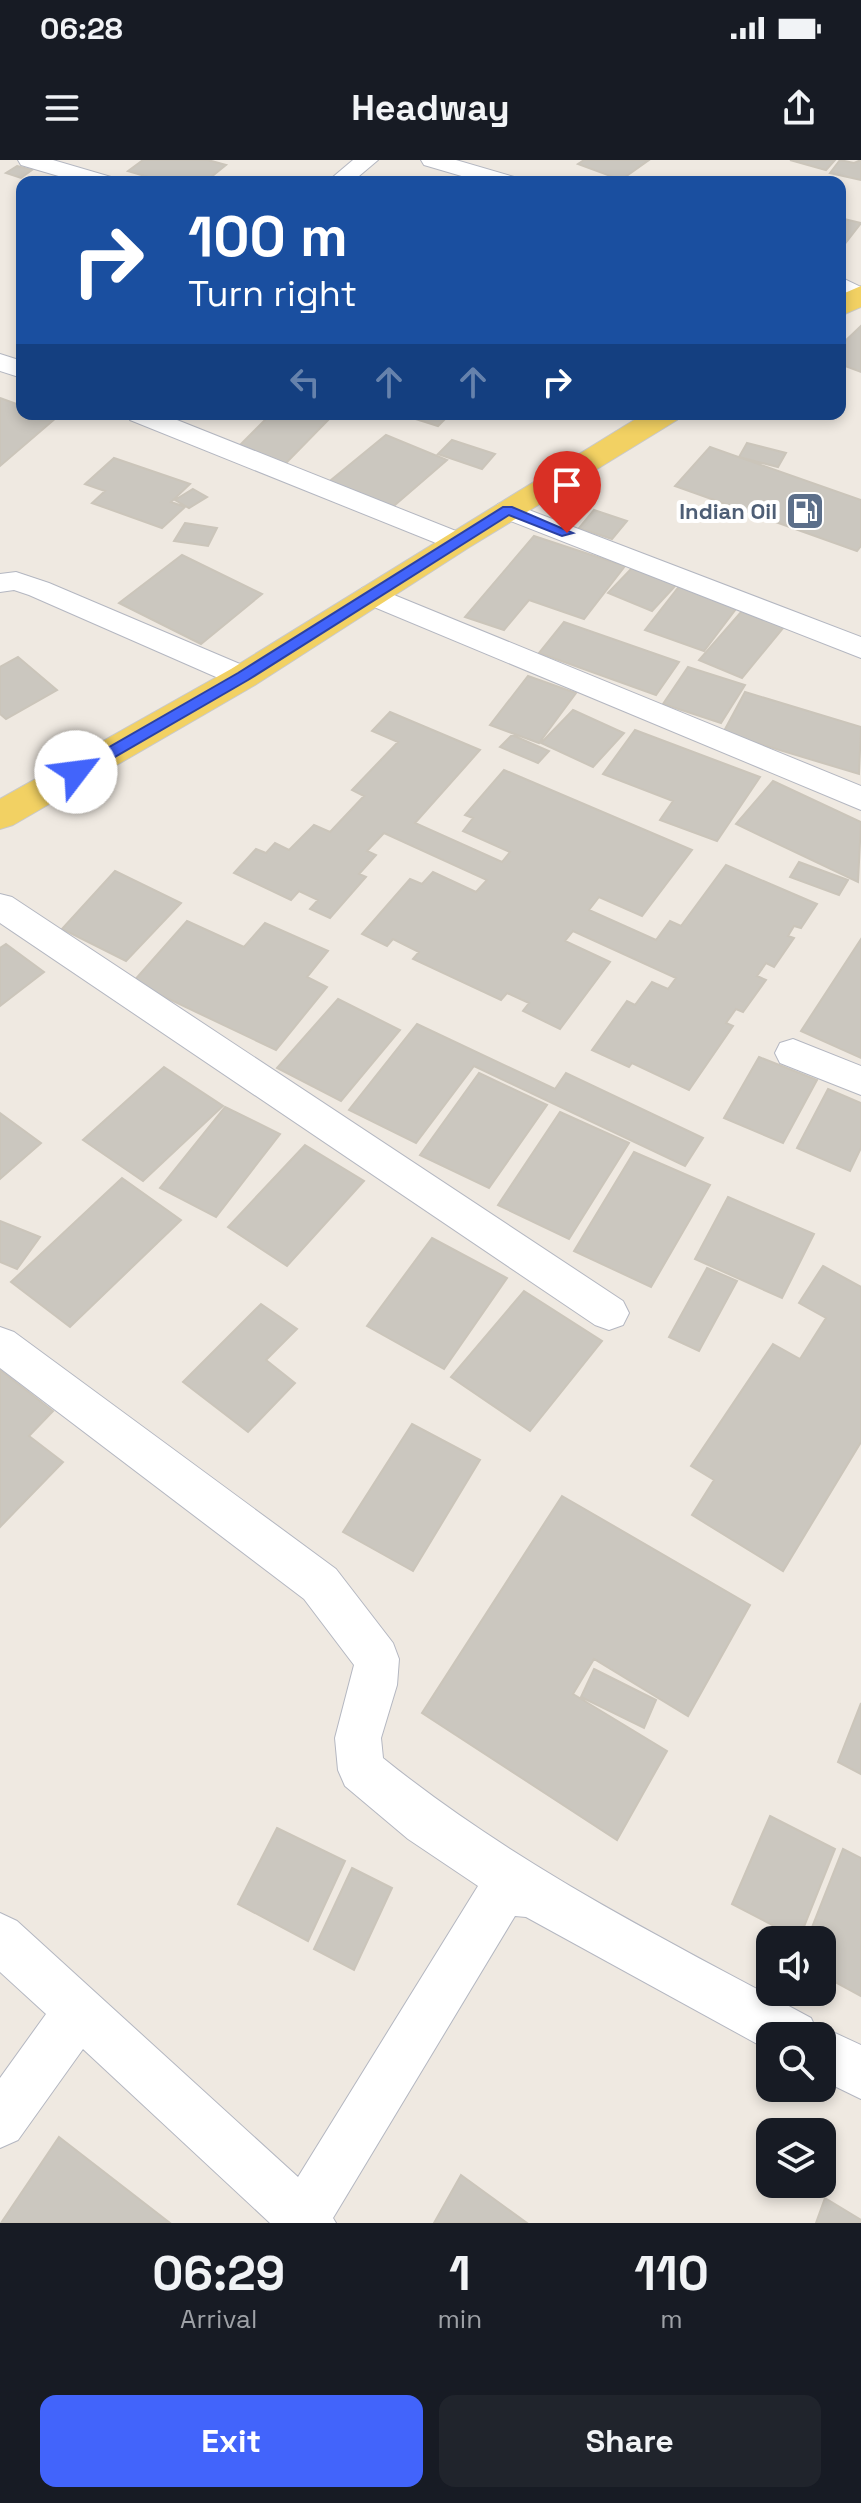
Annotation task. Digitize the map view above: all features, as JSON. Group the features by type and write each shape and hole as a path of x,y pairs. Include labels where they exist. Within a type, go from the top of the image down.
{"main road":[{"path":"0,816 243,677 456,541 656,420"}],"street":[{"path":"29,160 83,176"},
{"path":"346,176 367,160"},
{"path":"432,160 486,176"},
{"path":"154,420 456,541"},
{"path":"508,510 861,648"},
{"path":"0,583 16,581 39,589 243,677"},
{"path":"372,595 861,799"},
{"path":"0,906 609,1313"},
{"path":"793,1053 861,1081"},
{"path":"0,1345 320,1584 377,1659 374,1685 358,1738 361,1770 425,1822 531,1893 767,2022"},
{"path":"0,1938 304,2221 503,1891 531,1893"},
{"path":"0,2122 79,2011"},
{"path":"836,2060 861,2073"}],"building":[{"path":"143,160 208,160 226,165 212,176 145,176 128,171"},
{"path":"584,160 649,160 627,176 610,176 578,164"},
{"path":"790,160 835,160 826,170"},
{"path":"840,160 854,163 861,160 861,180 830,173"},
{"path":"17,166 32,170 24,176 6,173"},
{"path":"846,219 861,223 846,242"},
{"path":"861,326 861,372 846,366 846,340"},
{"path":"0,398 16,404 16,420 54,420 0,466"},
{"path":"265,420 328,420 285,464 237,448"},
{"path":"419,420 444,420 438,426"},
{"path":"386,435 447,460 388,511 325,485"},
{"path":"452,440 495,454 482,469 438,454"},
{"path":"747,443 786,453 778,467 739,457"},
{"path":"710,447 861,500 861,546 857,551 675,486"},
{"path":"114,458 190,484 171,502 185,507 162,528 92,503 105,491 85,484"},
{"path":"193,489 207,497 189,508 175,500"},
{"path":"594,510 627,521 612,539 579,528"},
{"path":"185,523 217,528 208,546 174,541"},
{"path":"534,536 625,566 584,619 529,600 504,630 465,617"},
{"path":"182,555 262,594 201,644 119,603"},
{"path":"633,567 676,585 652,611 608,593"},
{"path":"681,584 739,605 704,651 645,630"},
{"path":"742,611 784,627 742,678 699,660"},
{"path":"564,622 679,662 656,695 539,653"},
{"path":"18,657 57,690 6,719 0,714 0,667"},
{"path":"688,667 745,685 721,723 663,704"},
{"path":"528,676 576,693 539,743 490,725"},
{"path":"745,692 861,727 859,774 723,733"},
{"path":"573,710 624,733 593,767 541,743"},
{"path":"390,712 480,750 415,823 502,862 510,852 463,831 473,818 465,815 504,770 692,850 642,916 599,897 589,910 656,940 670,921 681,926 726,865 817,904 801,928 794,926 788,936 794,938 774,967 766,963 757,976 766,980 743,1012 736,1009 726,1023 733,1026 689,1090 632,1063 629,1067 592,1050 627,1001 635,1005 652,982 668,989 676,978 573,931 565,941 610,962 560,1029 523,1011 529,1003 507,993 501,1000 413,959 419,952 393,939 387,946 362,934 410,879 422,884 433,872 476,892 487,880 384,833 367,851 376,855 359,874 366,877 330,918 310,909 318,900 299,891 291,900 234,873 256,849 266,853 275,843 289,850 314,825 330,832 364,796 352,790 398,742 372,731"},
{"path":"635,730 760,777 717,841 660,820 673,801 603,774"},
{"path":"512,735 549,751 538,763 500,747"},
{"path":"773,781 861,822 858,882 736,824"},
{"path":"799,862 848,880 839,895 790,877"},
{"path":"115,871 181,903 126,961 62,929"},
{"path":"187,921 244,947 265,923 328,951 307,977 327,987 276,1050 133,982"},
{"path":"861,939 861,1058 801,1031"},
{"path":"6,944 44,972 0,1006 0,948"},
{"path":"338,999 400,1030 341,1101 277,1068"},
{"path":"417,1024 555,1089 566,1073 703,1138 685,1166 474,1066 416,1143 349,1110"},
{"path":"759,1057 817,1080 783,1143 724,1118"},
{"path":"164,1067 223,1106 143,1181 83,1140"},
{"path":"479,1073 547,1105 489,1188 420,1155"},
{"path":"828,1089 861,1103 861,1148 850,1171 797,1148"},
{"path":"225,1107 280,1134 216,1217 160,1188"},
{"path":"560,1112 629,1143 569,1239 498,1205"},
{"path":"0,1113 41,1143 0,1179"},
{"path":"305,1145 364,1181 287,1266 228,1227"},
{"path":"634,1152 710,1185 651,1287 574,1251"},
{"path":"122,1178 181,1220 70,1327 11,1282"},
{"path":"728,1197 814,1234 782,1298 695,1259"},
{"path":"0,1221 40,1237 17,1269 0,1262"},
{"path":"432,1238 507,1278 444,1369 367,1326"},
{"path":"823,1266 861,1287 861,1442 783,1571 692,1515 714,1480 691,1466 773,1344 800,1359 826,1318 799,1303"},
{"path":"707,1268 737,1281 699,1351 669,1337"},
{"path":"524,1291 602,1341 530,1431 451,1377"},
{"path":"261,1304 297,1329 266,1360 295,1383 248,1432 183,1382"},
{"path":"0,1370 53,1411 29,1436 63,1462 0,1527"},
{"path":"412,1424 480,1460 413,1571 343,1532"},
{"path":"562,1496 750,1605 688,1716 594,1659 573,1694 667,1751 617,1840 422,1713"},
{"path":"594,1669 656,1700 644,1728 581,1697"},
{"path":"861,1703 861,1774 838,1762"},
{"path":"770,1816 835,1849 804,1926 774,1926 732,1904"},
{"path":"277,1828 345,1861 308,1941 238,1904"},
{"path":"843,1849 861,1858 861,1996 836,1983 836,1926 813,1926"},
{"path":"352,1868 392,1888 354,1970 314,1949"},
{"path":"59,2137 170,2223 1,2223"},
{"path":"461,2175 527,2223 434,2223"},
{"path":"825,2198 861,2220 861,2223 816,2223"}],"place":[{"name":"Indian Oil","path":"805,511"}],"route":[{"path":"76,772 243,677 508,510 567,533"}]}
